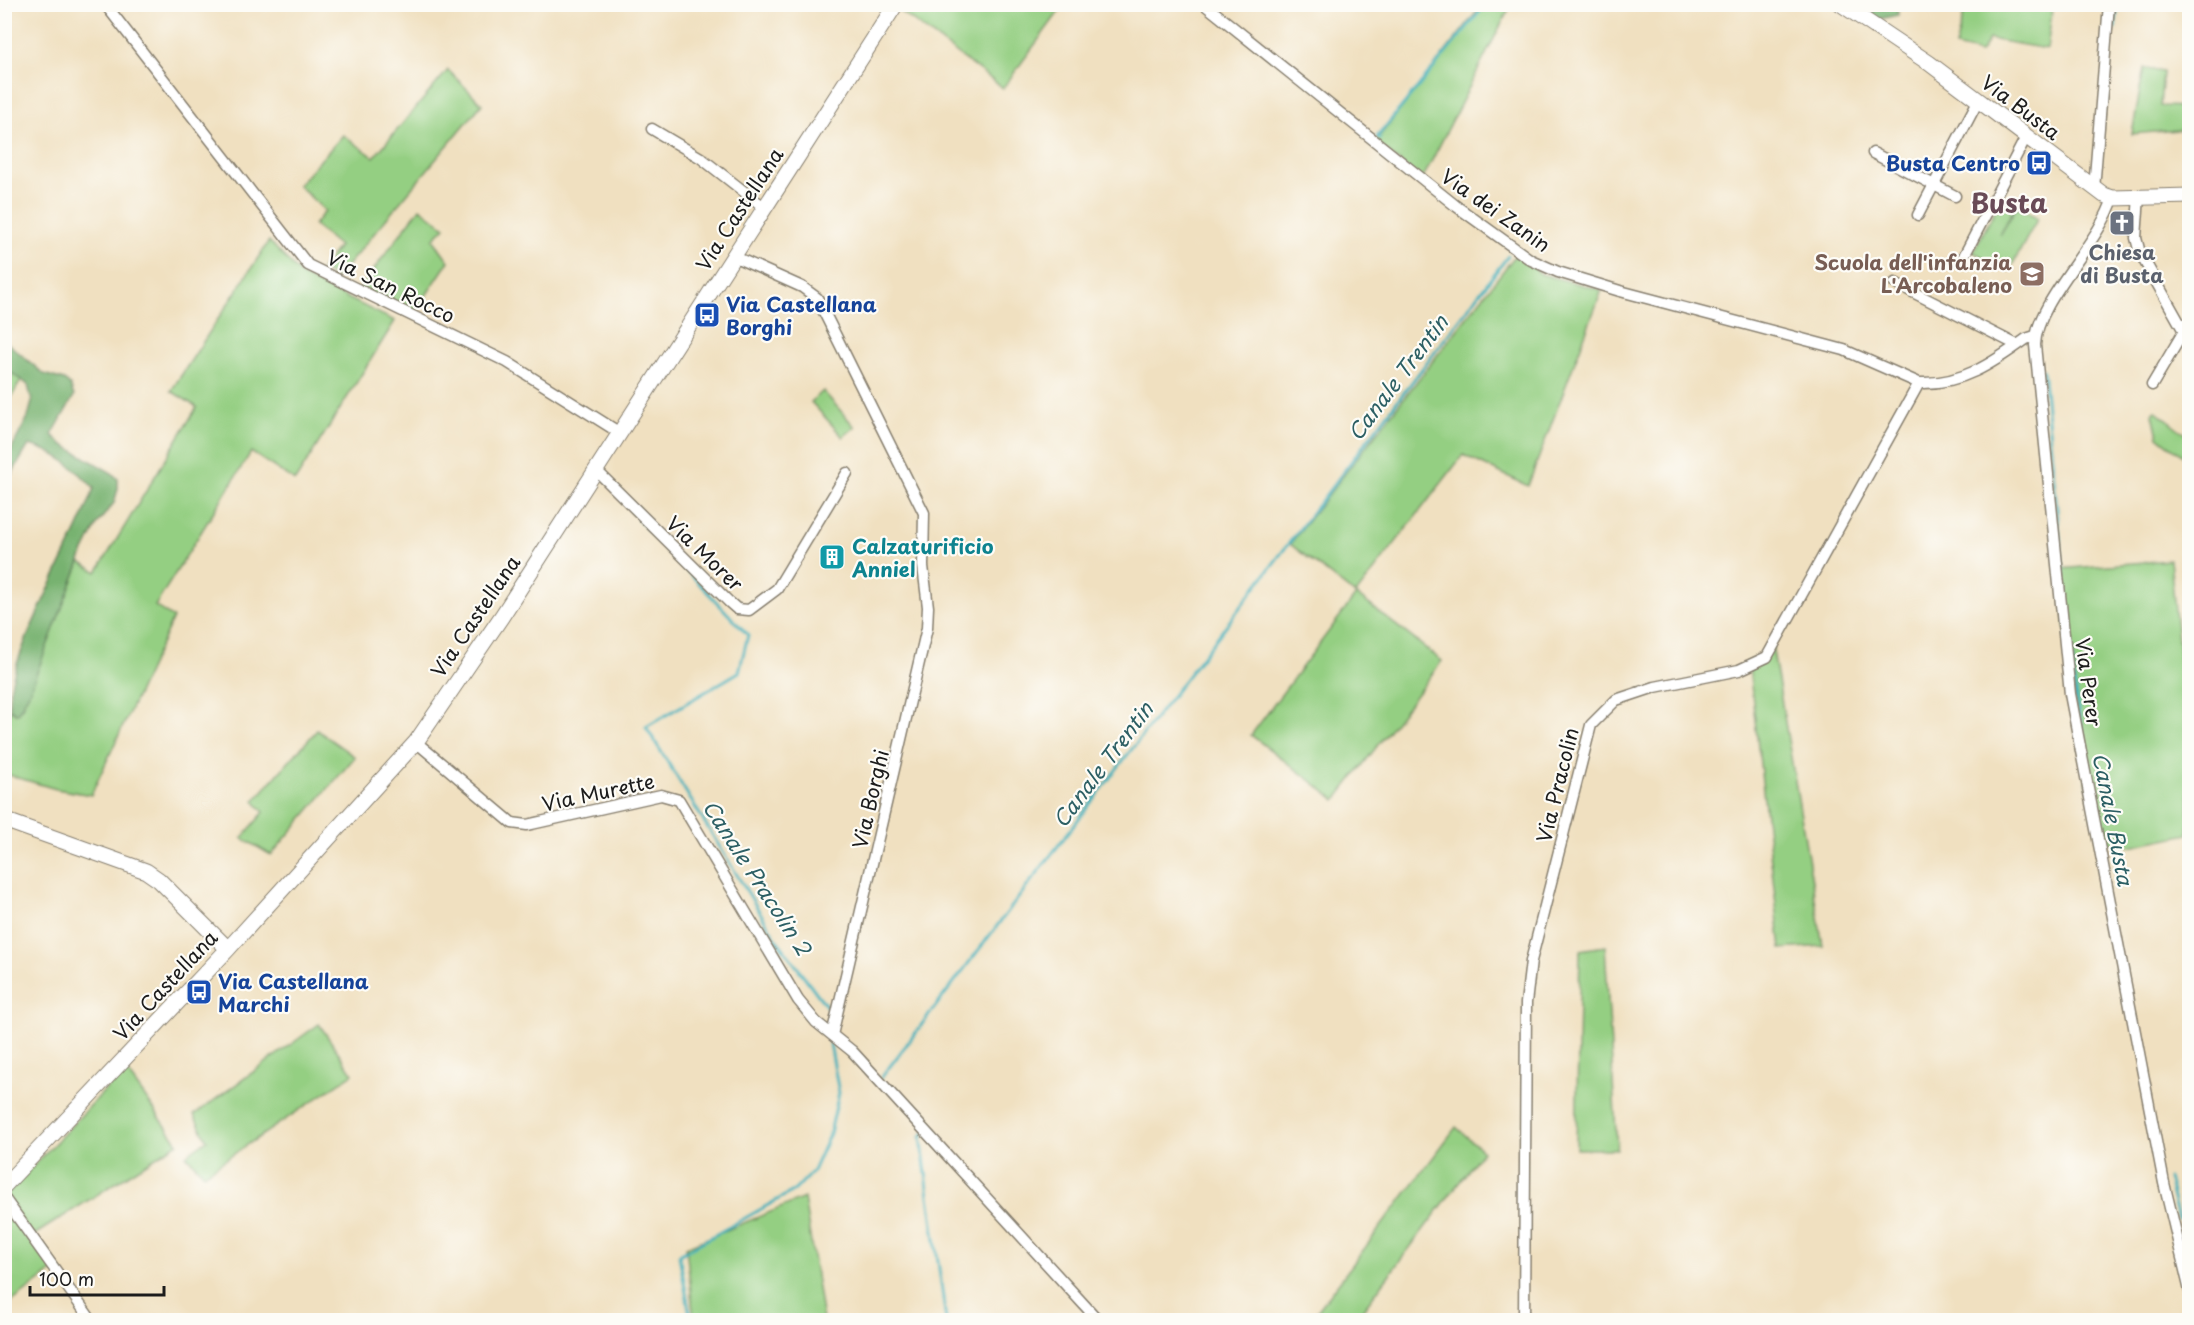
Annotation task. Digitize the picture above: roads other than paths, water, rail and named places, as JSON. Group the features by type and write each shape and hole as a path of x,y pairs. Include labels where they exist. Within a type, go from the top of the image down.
{"main road":[{"name":"Via Castellana","path":"4,1186 228,949 416,742 502,616 896,4"},
{"name":"Via Busta","path":"1841,4 1929,63 2094,189 2113,198 2190,196"},
{"path":"4,820 146,871 159,880 228,949"}],"street":[{"name":"Via San Rocco","path":"105,4 308,265 507,362 620,433"},
{"name":"Via dei Zanin","path":"1204,4 1456,206 1531,260 1558,272 1620,291 1844,350 1919,383"},
{"path":"2094,189 2109,4"},
{"path":"1918,215 1978,101"},
{"path":"652,129 701,158 765,208"},
{"path":"1964,256 2026,137"},
{"path":"1873,153 1955,196"},
{"path":"2139,196 2136,238 2138,245 2187,334 2151,385"},
{"path":"1919,383 1948,381 1972,374 2035,336 2037,328 2080,254 2104,221 2113,198"},
{"name":"Via Borghi","path":"733,256 802,287 817,298 924,513 923,566 928,607 927,628 832,1035"},
{"path":"1894,283 2017,345"},
{"name":"Via Perer","path":"2035,336 2070,694 2164,1184 2190,1291"},
{"name":"Via Pracolin","path":"1524,1320 1526,1003 1531,961 1591,724 1616,700 1655,687 1739,670 1767,657 1919,383"},
{"name":"Via Morer","path":"596,470 729,603 737,609 749,610 777,590 847,473"},
{"name":"Via Murette","path":"416,742 512,823 527,825 661,795 680,800 798,1000 832,1035"},
{"path":"832,1035 852,1051 1098,1320"},
{"path":"4,1198 91,1320"}],"waterway":[{"name":"Canale Trentin","path":"1380,139 1377,137 1486,4"},
{"name":"Canale Busta","path":"2115,28 2118,4"},
{"name":"Canale Trentin","path":"881,1078 1508,256"},
{"name":"Canale Busta","path":"2043,370 2076,699 2105,851"},
{"name":"Canale Pracolin 2","path":"638,519 748,635 739,672 646,727 777,940 833,1015"},
{"name":"Canale Pracolin 2","path":"691,1320 679,1255 795,1190 813,1171 830,1133 839,1093 829,1038"},
{"name":"Canale Trentin","path":"924,1133 921,1137 946,1320"},
{"name":"Canale Busta","path":"2168,1178 2178,1219"}],"place":[{"name":"Busta Centro","path":"2039,163"},
{"name":"Chiesa di Busta","path":"2122,223"},
{"name":"Scuola dell'infanzia L'Arcobaleno","path":"2032,274"},
{"name":"Via Castellana Borghi","path":"707,315"},
{"name":"Calzaturificio Anniel","path":"832,557"},
{"name":"Via Castellana Marchi","path":"199,992"}],"district":[{"name":"Busta","path":"2009,202"}]}
